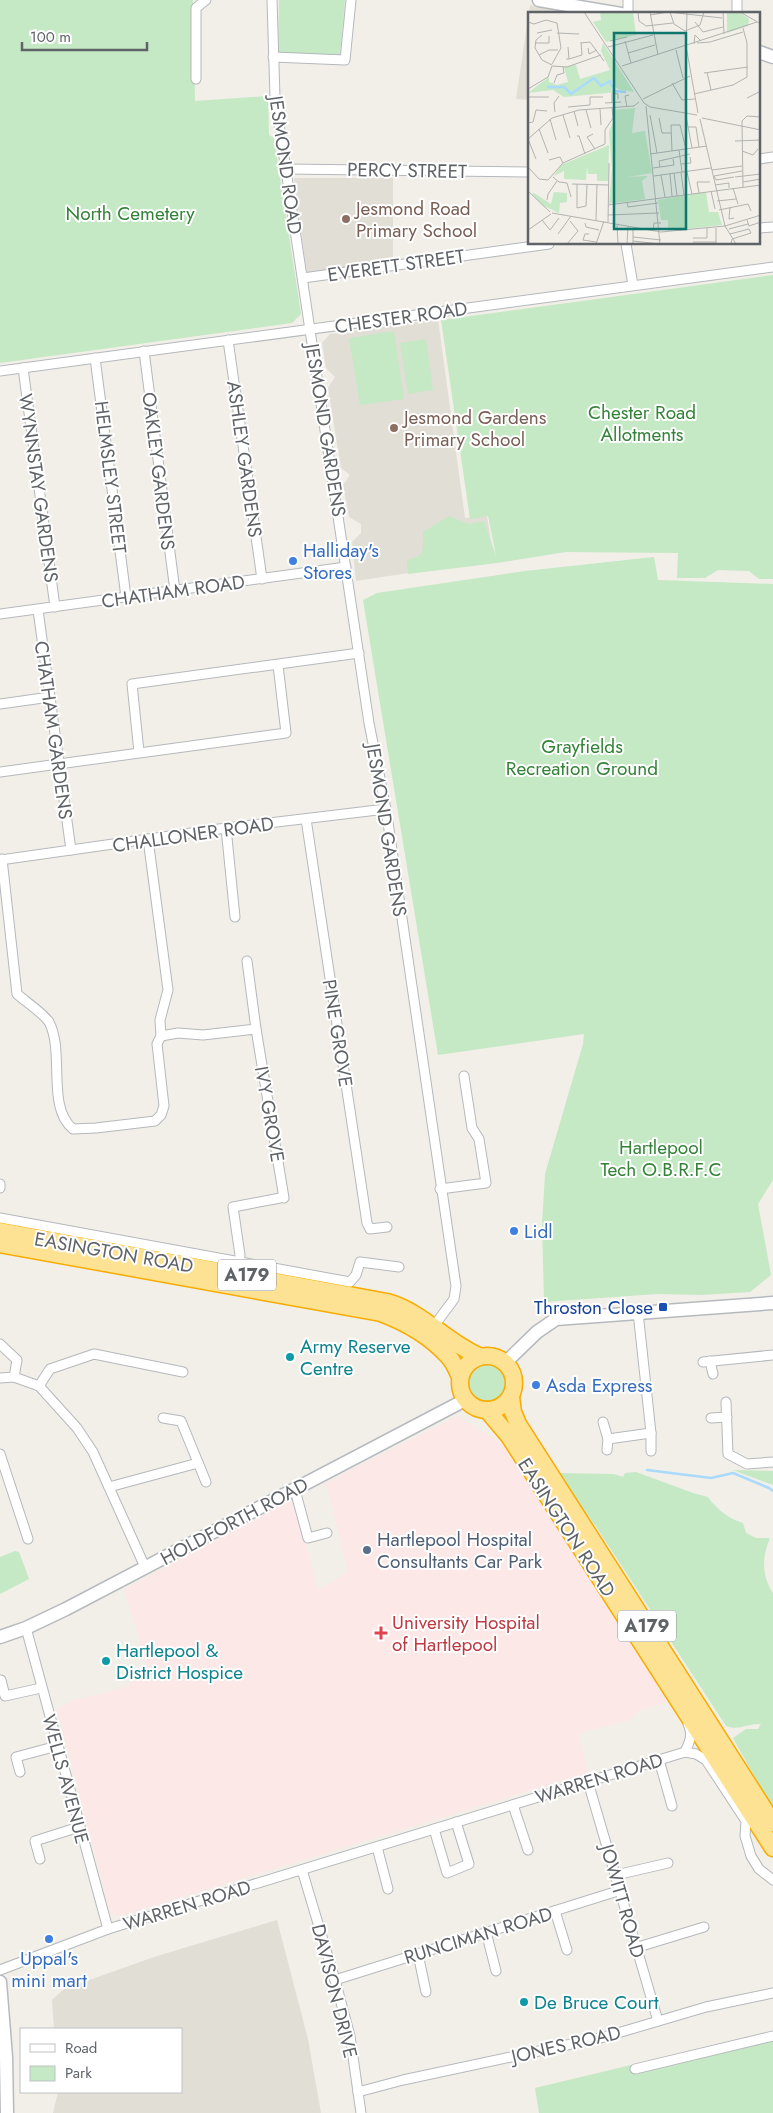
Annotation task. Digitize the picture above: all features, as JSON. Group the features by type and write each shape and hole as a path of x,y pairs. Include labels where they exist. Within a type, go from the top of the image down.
{"highway":[{"name":"EASINGTON ROAD","path":"0,1232 258,1284"},
{"name":"EASINGTON ROAD","path":"0,1244 258,1284 343,1293 399,1305 414,1312 462,1349 479,1356 498,1357 506,1362 514,1375 515,1382 511,1397 513,1412 518,1424 773,1823"},
{"name":"EASINGTON ROAD","path":"343,1293 402,1322 420,1333 450,1357 460,1377 461,1393 472,1406 487,1410 509,1436 773,1848"},
{"path":"460,1377 470,1361 479,1356"},
{"path":"487,1410 496,1409 505,1404 511,1397"}],"street":[{"path":"196,79 196,8 206,0"},
{"name":"JESMOND ROAD","path":"272,0 275,97 311,329"},
{"path":"273,57 346,60 351,0"},
{"path":"539,0 569,2 612,12"},
{"path":"760,52 773,56"},
{"path":"760,159 773,157"},
{"name":"PERCY STREET","path":"286,169 528,172"},
{"path":"760,228 773,227"},
{"name":"EVERETT STREET","path":"303,278 542,245"},
{"path":"626,245 633,285"},
{"name":"CHESTER ROAD","path":"0,370 773,267"},
{"name":"JESMOND GARDENS","path":"311,329 369,723 386,809 440,1189 456,1286 454,1299 434,1326"},
{"name":"ASHLEY GARDENS","path":"228,340 262,579"},
{"name":"OAKLEY GARDENS","path":"144,351 175,590"},
{"name":"HELMSLEY STREET","path":"95,358 126,597"},
{"name":"WYNNSTAY GARDENS","path":"23,368 55,607"},
{"name":"CHATHAM ROAD","path":"0,614 346,567"},
{"name":"CHATHAM GARDENS","path":"38,610 71,850"},
{"path":"139,752 132,684 278,666 359,653"},
{"path":"0,772 286,733 278,666"},
{"path":"0,704 50,697"},
{"name":"CHALLONER ROAD","path":"1,859 226,828 386,809"},
{"name":"PINE GROVE","path":"306,819 367,1223 370,1229 387,1227"},
{"path":"226,828 235,917"},
{"path":"1,859 17,994 48,1022 55,1046 57,1083 65,1123 72,1129 155,1121 162,1115 164,1106 157,1044 162,1036 160,1020 168,990 148,840"},
{"name":"IVY GROVE","path":"238,1263 240,1255 229,1208 282,1198 247,961"},
{"path":"162,1036 178,1033 202,1035 256,1029"},
{"path":"440,1189 486,1183 480,1139 472,1128 464,1076"},
{"name":"EASINGTON ROAD","path":"0,1218 238,1263 343,1293"},
{"path":"343,1293 356,1275 360,1262 398,1267"},
{"path":"506,1362 537,1332 556,1319 773,1302"},
{"path":"638,1312 652,1451"},
{"path":"0,1344 17,1360 14,1377"},
{"path":"39,1386 50,1369 94,1354 183,1372"},
{"path":"713,1374 707,1362 773,1355"},
{"path":"0,1378 14,1377 39,1386 77,1428 93,1452 145,1568"},
{"name":"HOLDFORTH ROAD","path":"0,1636 26,1628 145,1568 466,1400"},
{"path":"726,1402 728,1454 747,1464 773,1462"},
{"path":"711,1418 726,1416"},
{"path":"163,1418 182,1421 206,1482"},
{"path":"603,1422 608,1439 607,1450"},
{"path":"608,1439 651,1433"},
{"path":"0,1454 28,1539"},
{"path":"109,1487 198,1463"},
{"path":"295,1490 308,1538 327,1533"},
{"name":"WELLS AVENUE","path":"26,1628 108,1930"},
{"path":"1,1680 5,1696 41,1688"},
{"path":"680,1702 685,1719 691,1730 691,1740 685,1752 696,1754 706,1760 746,1820 745,1836 751,1856 759,1869 773,1880"},
{"path":"20,1772 16,1757 57,1746"},
{"name":"WARREN ROAD","path":"0,1970 108,1930 685,1752"},
{"path":"659,1760 672,1806"},
{"name":"JOWITT ROAD","path":"588,1782 616,1875 635,1948 658,2021"},
{"name":"WARREN ROAD","path":"514,1805 528,1850"},
{"path":"434,1829 448,1873 469,1864 456,1822"},
{"path":"40,1860 36,1841 79,1827"},
{"path":"377,1847 388,1889"},
{"path":"616,1875 668,1863"},
{"name":"DAVISON DRIVE","path":"302,1870 350,2036 361,2113"},
{"name":"RUNCIMAN ROAD","path":"335,1980 620,1890"},
{"path":"555,1911 568,1950"},
{"path":"635,1948 704,1926"},
{"path":"486,1932 496,1972"},
{"path":"418,1954 426,1992"},
{"path":"0,1982 7,2113"},
{"name":"JONES ROAD","path":"358,2092 412,2078 604,2037 706,2007 773,1993"},
{"path":"635,2069 773,2036"}],"shaded area":[{"path":"530,5 575,12 529,12"},
{"path":"528,18 528,100 516,99"},
{"name":"Jesmond Road Primary School","path":"294,178 393,178 393,260 307,274"},
{"name":"Jesmond Gardens Primary School","path":"438,319 465,518 487,516 494,560 356,581 352,542 361,533 361,524 349,517 343,485 350,475 341,468 328,388 335,377 326,368 322,343 330,334"},
{"name":"University Hospital of Hartlepool","path":"457,1416 502,1443 604,1599 667,1702 638,1711 630,1720 578,1734 588,1773 120,1916 110,1913 57,1709 71,1701 129,1686 135,1671 147,1666 124,1589 294,1498 318,1590 348,1572 326,1483"},
{"path":"277,1920 308,2039 321,2113 53,2113 58,2093 182,2093 182,2028 54,2028 52,2000 64,1989 154,1957"}],"green space":[{"name":"North Cemetery","path":"0,0 193,0 195,101 268,96 269,135 274,138 301,314 292,323 0,363"},
{"path":"279,0 345,0 340,55 278,53"},
{"name":"Chester Road Allotments","path":"773,275 773,579 759,579 749,571 718,570 705,578 677,578 678,553 566,552 408,574 407,560 418,556 422,551 423,532 449,516 469,524 484,521 496,556 488,516 470,519 441,320"},
{"path":"394,331 404,399 360,405 349,338"},
{"path":"426,339 433,390 408,394 400,343"},
{"name":"Grayfields Recreation Ground","path":"654,557 658,580 773,584 773,1180 758,1204 771,1275 750,1292 701,1295 657,1294 544,1302 542,1225 545,1174 583,1044 584,1034 438,1055 363,600 377,593 525,571"},
{"path":"490,1364 497,1367 503,1373 506,1384 505,1392 497,1401 490,1404 482,1404 475,1401 467,1392 466,1380 469,1373 478,1365"},
{"path":"733,1470 773,1471 773,1485"},
{"path":"636,1472 708,1497 723,1513 743,1523 746,1533 756,1538 770,1538 765,1552 764,1566 766,1579 773,1593 773,1810 733,1738 746,1729 758,1729 761,1724 734,1728 726,1726 597,1528 557,1473 614,1474 623,1477 625,1473"},
{"path":"15,1551 19,1552 29,1579 0,1594 0,1557"},
{"path":"773,2031 773,2113 539,2113 535,2088"}],"waterway":[{"path":"647,1470 711,1478 733,1473 773,1491"}],"place":[{"name":"Jesmond Road Primary School","path":"346,219"},
{"name":"Jesmond Gardens Primary School","path":"394,428"},
{"name":"Halliday's Stores","path":"293,561"},
{"name":"Lidl","path":"514,1231"},
{"name":"Throston Close","path":"663,1307"},
{"name":"Army Reserve Centre","path":"290,1357"},
{"name":"Asda Express","path":"536,1385"},
{"name":"Hartlepool Hospital Consultants Car Park","path":"367,1550"},
{"name":"University Hospital of Hartlepool","path":"381,1633"},
{"name":"Hartlepool & District Hospice","path":"106,1661"},
{"name":"Uppal's mini mart","path":"49,1939"},
{"name":"De Bruce Court","path":"524,2002"}],"park label":[{"name":"Hartlepool Tech O.B.R.F.C","path":"661,1158"}]}
